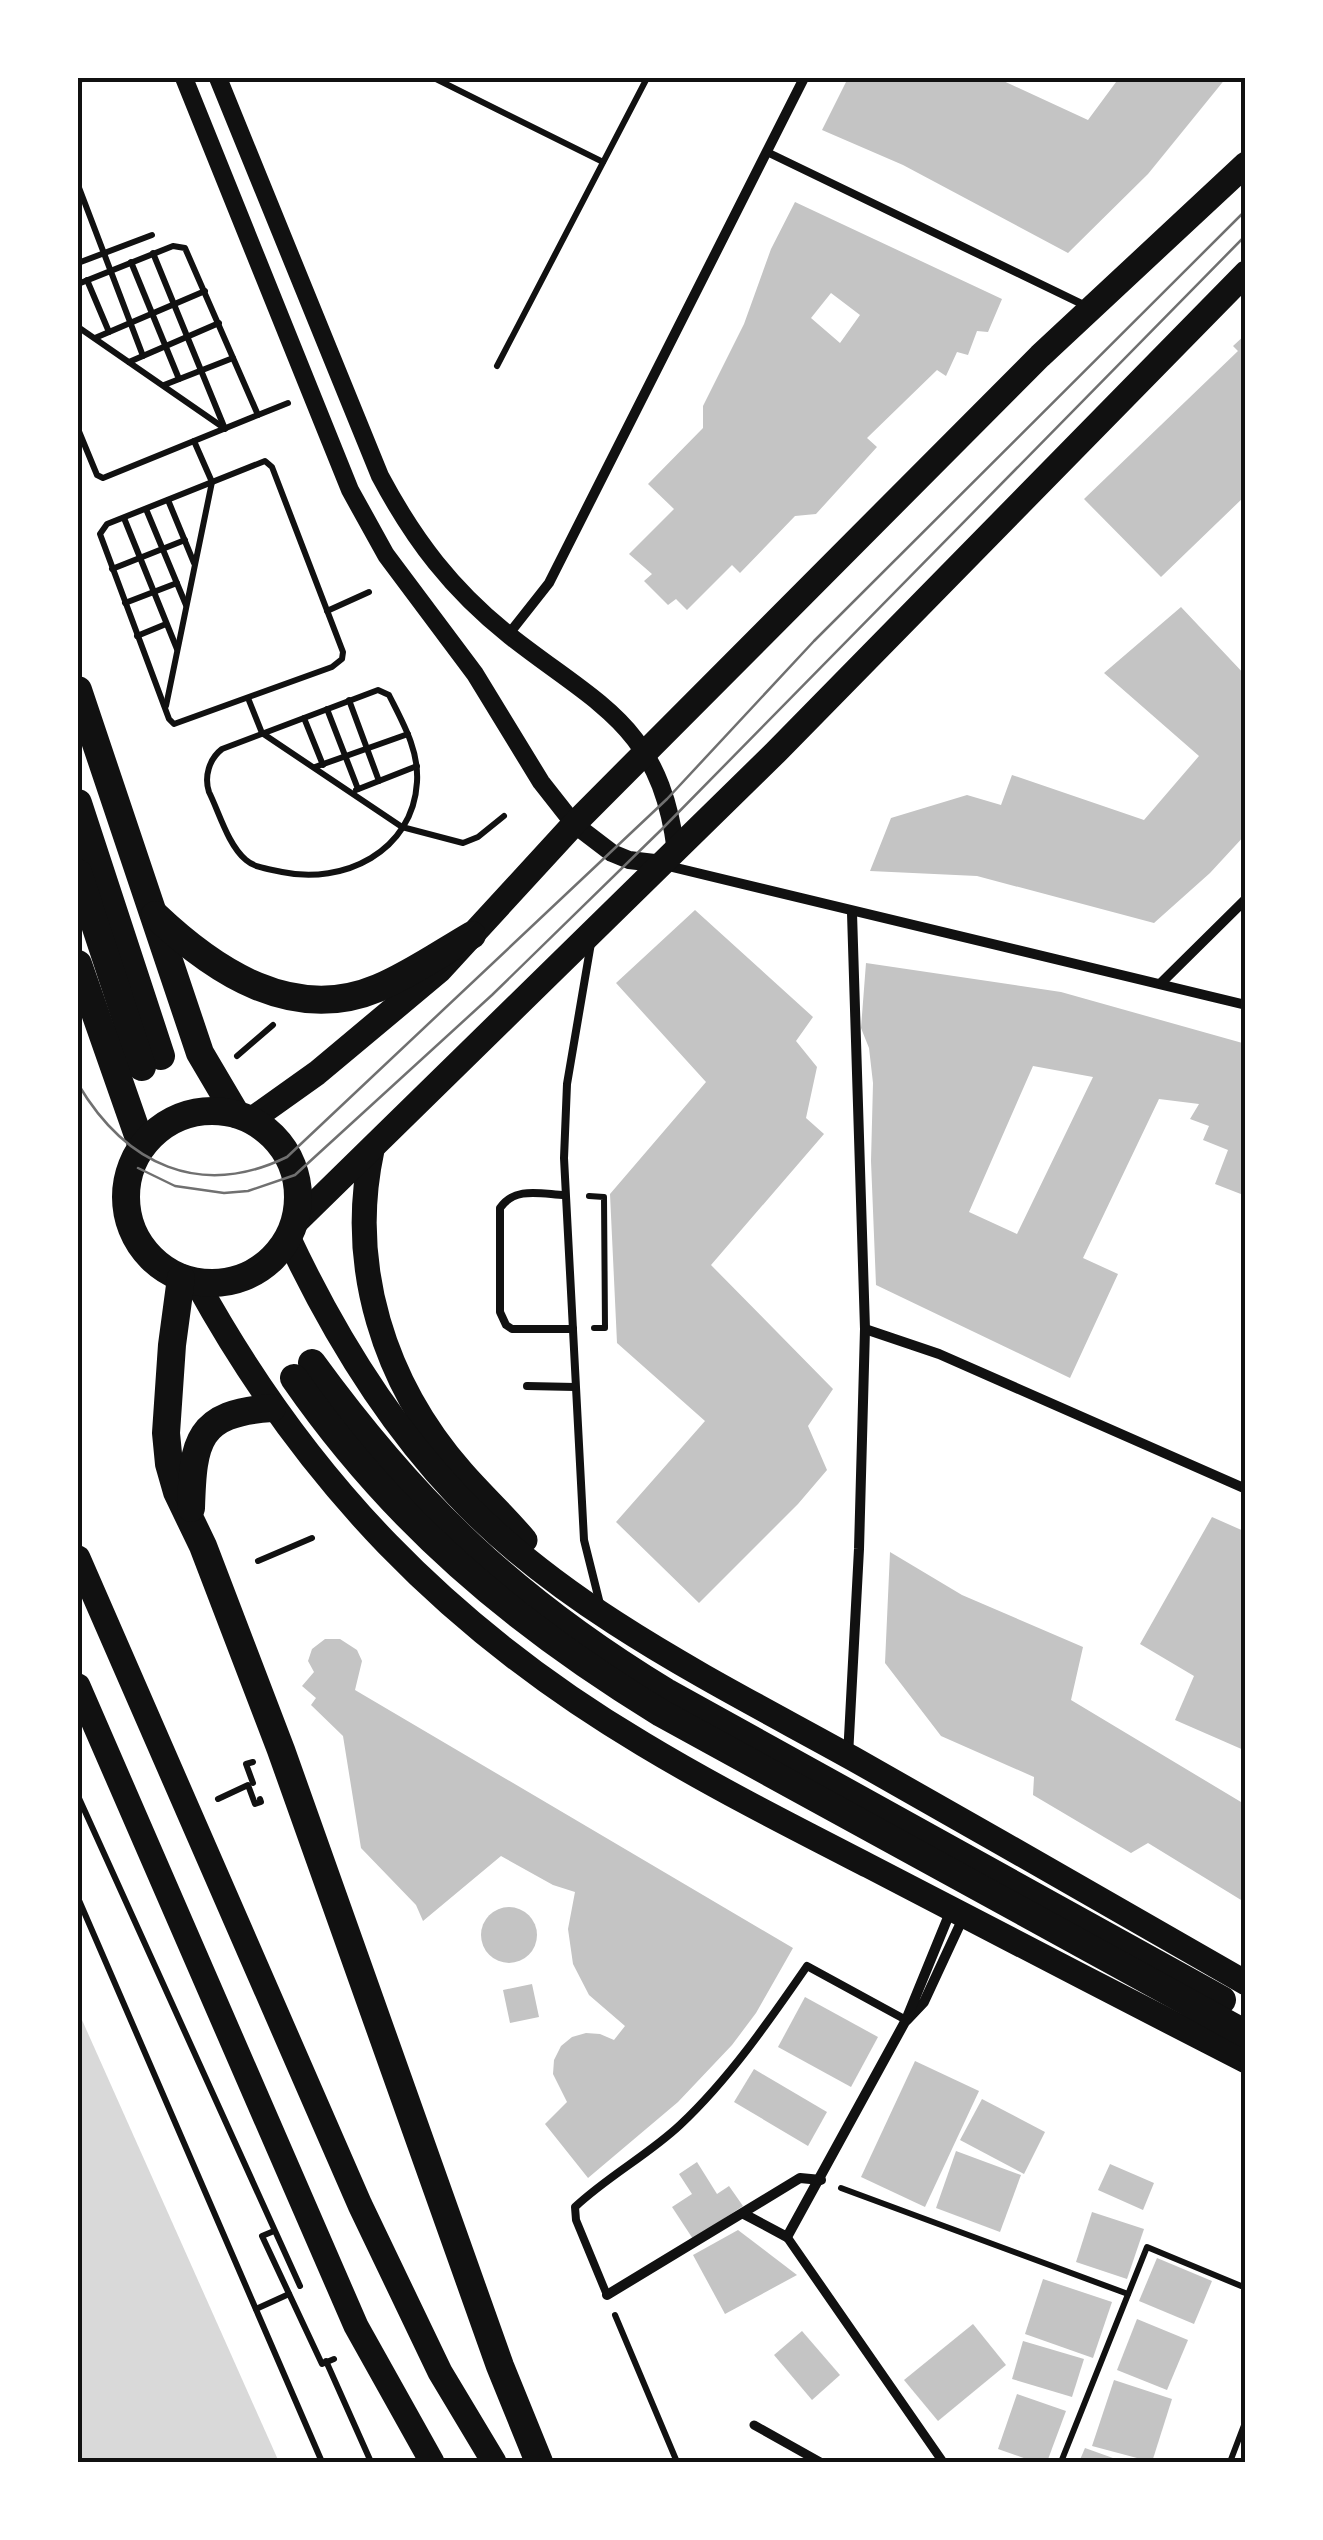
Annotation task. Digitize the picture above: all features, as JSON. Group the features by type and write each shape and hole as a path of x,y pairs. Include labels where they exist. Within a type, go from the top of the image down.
{"highway":[{"path":"78,690 200,1053 215,1084 243,1116 266,1130 288,1156 295,1176 298,1200 291,1231 265,1265 250,1274 215,1283 189,1280 161,1266 144,1250 129,1220 126,1186 131,1164 142,1144 175,1120 205,1112 243,1116"},
{"path":"78,803 152,1061 78,873"},
{"path":"152,912 192,950 226,972 264,989 312,999 375,990 472,934"},
{"path":"78,964 142,1144"},
{"path":"189,1280 172,1346 166,1433 176,1492 191,1520 281,1750 500,2366 539,2462"},
{"path":"1246,2013 666,1692 588,1643 496,1572 303,1371 354,1458 421,1532 492,1595 597,1674 661,1713 1246,2034"},
{"path":"191,1520 194,1460 207,1430 224,1416 272,1408"}],"main road":[{"path":"243,1116 306,1081 421,988 574,824 1040,356 1246,164"},
{"path":"1246,273 669,858 291,1231 312,1286 360,1370 422,1456 459,1498 554,1579 707,1680 848,1756 1246,1984"},
{"path":"372,1150 362,1208 363,1252 375,1311 390,1354 434,1434 554,1579"},
{"path":"189,1280 304,1452 375,1534 454,1609 514,1657 576,1702 706,1781 1246,2061"},
{"path":"78,1558 360,2205 440,2372 494,2462"},
{"path":"78,1686 356,2326 432,2462"}],"street":[{"path":"184,78 350,490 386,555 474,674 541,782 574,824 612,853 629,860 669,858 852,912 1246,1005"},
{"path":"218,78 380,476 423,550 508,635 611,712 646,752 667,798 669,858"},
{"path":"508,635 550,582 804,78"},
{"path":"1161,983 1246,899"},
{"path":"848,1756 860,1549 865,1330 852,912"},
{"path":"865,1330 939,1354 1246,1489"},
{"path":"788,2237 906,2020 958,1912"},
{"path":"607,2296 800,2178 821,2180"},
{"path":"744,2214 788,2237 942,2462"},
{"path":"754,2425 820,2462"}],"lane":[{"path":"767,152 1092,309"},
{"path":"593,931 567,1084 564,1195 584,1540 594,1590 604,1613"},
{"path":"564,1195 520,1193 500,1208 500,1312 512,1329 573,1329"},
{"path":"527,1386 575,1387"},
{"path":"607,2296 576,2220 575,2206 678,2127 712,2092 807,1966 906,2020"}],"path":[{"path":"78,84 81,78"},
{"path":"434,78 603,162"},
{"path":"497,366 648,78"},
{"path":"78,185 143,356"},
{"path":"78,263 152,235"},
{"path":"78,284 172,246 186,248 258,415"},
{"path":"153,254 225,429"},
{"path":"131,262 179,379"},
{"path":"87,280 109,332"},
{"path":"94,338 205,290"},
{"path":"128,362 219,323"},
{"path":"78,327 225,429"},
{"path":"162,386 233,358"},
{"path":"78,430 96,475 103,478 278,407"},
{"path":"165,709 212,482 194,441"},
{"path":"262,462 270,464 343,652 338,664 176,724 170,722 100,534 102,528 168,500 262,462"},
{"path":"168,500 195,564"},
{"path":"146,509 186,606"},
{"path":"124,518 178,650"},
{"path":"112,569 185,540"},
{"path":"125,603 177,583"},
{"path":"327,610 369,592"},
{"path":"137,636 166,624"},
{"path":"378,690 386,691 408,734 417,766 415,798 402,827 370,859 330,876 308,878 250,863 239,853 206,782 217,752 262,733 378,690"},
{"path":"248,698 262,733 354,791 402,827 463,843 478,838 504,816"},
{"path":"349,700 380,781"},
{"path":"327,709 354,791"},
{"path":"304,718 323,764"},
{"path":"314,768 408,734"},
{"path":"354,791 417,766"},
{"path":"236,1057 278,1020"},
{"path":"564,1195 604,1197 605,1328 573,1329"},
{"path":"258,1561 312,1538"},
{"path":"212,1801 248,1786 256,1804 261,1802 246,1764 258,1759"},
{"path":"78,1796 308,2303"},
{"path":"78,1898 322,2462"},
{"path":"821,2180 1128,2294"},
{"path":"274,2231 262,2236 322,2364 330,2360 371,2462"},
{"path":"1062,2462 1147,2247 1246,2288"},
{"path":"256,2309 289,2294"},
{"path":"607,2296 677,2462"},
{"path":"1230,2462 1246,2420"}],"shaded area":[{"path":"78,2011 279,2462 78,2462"}],"building":[{"path":"848,78 997,78 1088,120 1119,78 1226,78 1148,174 1068,253 903,165 822,130"},
{"path":"795,202 1002,299 988,332 977,331 968,355 957,352 946,376 937,370 867,438 877,447 816,514 795,516 740,573 732,565 687,610 676,599 668,605 644,581 652,574 629,554 674,509 648,484 703,428 703,406 744,324 771,249","holes":["831,293 860,315 840,343 811,318"]},
{"path":"1246,334 1246,495 1161,577 1084,499 1238,351 1233,346"},
{"path":"1181,607 1246,676 1246,834 1154,923 977,876 870,871 891,818 967,795 1001,805 1012,775 1144,820 1199,756 1104,673"},
{"path":"695,910 813,1017 796,1041 817,1067 806,1118 824,1134 711,1265 833,1389 808,1426 827,1470 699,1603 616,1522 705,1421 617,1343 610,1194 706,1082 616,983"},
{"path":"866,963 1061,992 1246,1044 1246,1196 1215,1184 1228,1150 1203,1140 1209,1126 1190,1119 1199,1104 1159,1099 1083,1258 1118,1274 1070,1378 876,1285 871,1161 873,1083 869,1048 861,1028","holes":["1033,1066 1093,1077 1017,1234 969,1212"]},
{"path":"1212,1517 1246,1532 1246,1751 1175,1720 1194,1676 1140,1644"},
{"path":"890,1552 962,1595 1083,1647 1071,1700 1246,1805 1246,1903 1148,1843 1131,1853 1033,1795 1034,1777 941,1736 885,1663"},
{"path":"325,1639 340,1639 357,1650 362,1661 355,1690 793,1948 756,2013 732,2045 678,2102 588,2178 545,2124 567,2102 553,2074 554,2060 561,2046 572,2037 600,2034 614,2040 625,2026 589,1995 573,1964 568,1929 575,1892 553,1885 501,1856 423,1921 416,1905 361,1848 343,1736 311,1705 316,1698 302,1686 314,1672 308,1661 312,1649"},
{"path":"509,1907 529,1915 537,1935 529,1955 509,1963 489,1955 481,1935 489,1915"},
{"path":"532,1984 539,2017 510,2023 503,1990"},
{"path":"805,1997 878,2037 851,2087 778,2047"},
{"path":"915,2061 979,2091 925,2207 861,2177"},
{"path":"754,2069 827,2112 808,2146 734,2102"},
{"path":"982,2099 1045,2132 1024,2174 960,2140"},
{"path":"956,2151 1021,2175 1000,2232 936,2208"},
{"path":"697,2162 717,2194 729,2186 743,2206 693,2239 672,2207 692,2194 679,2174"},
{"path":"1110,2164 1154,2183 1143,2210 1098,2190"},
{"path":"1092,2212 1144,2229 1127,2279 1076,2262"},
{"path":"738,2230 797,2275 725,2314 693,2255"},
{"path":"1157,2258 1212,2281 1194,2324 1139,2301"},
{"path":"1043,2279 1112,2302 1093,2358 1025,2334"},
{"path":"1137,2319 1188,2340 1167,2390 1117,2370"},
{"path":"973,2324 1006,2365 938,2421 904,2380"},
{"path":"802,2331 840,2375 812,2400 774,2355"},
{"path":"1023,2341 1084,2359 1072,2397 1012,2379"},
{"path":"1114,2380 1172,2399 1152,2462 1092,2446"},
{"path":"1017,2394 1066,2411 1047,2462 1035,2462 998,2449"},
{"path":"1085,2448 1124,2462 1079,2462"}],"tram line":[{"path":"78,1084 119,1135 142,1154 168,1167 195,1174 224,1175 287,1157 667,799 814,641 1246,210"},
{"path":"138,1168 175,1186 224,1193 248,1191 295,1175 492,995 662,829 1246,235"}]}
